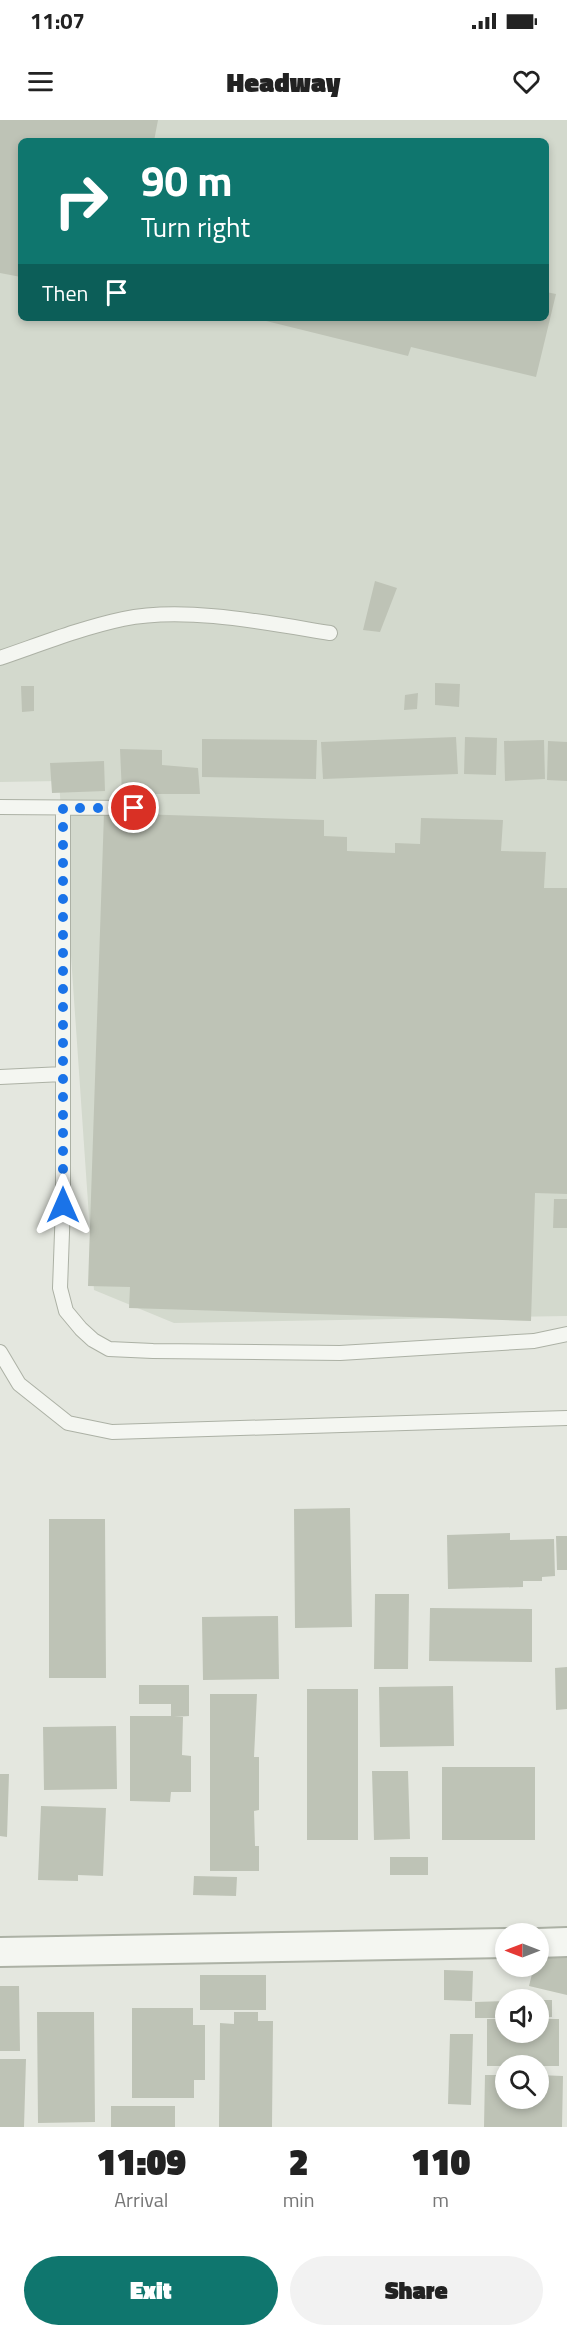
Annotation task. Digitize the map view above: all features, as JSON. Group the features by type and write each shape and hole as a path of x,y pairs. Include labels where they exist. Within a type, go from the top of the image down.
{"street":[{"path":"549,1943 567,1942"},
{"path":"0,1952 495,1943"}],"lane":[{"path":"0,658 74,633 125,619 182,615 260,621 330,633"},
{"path":"0,807 134,808"},
{"path":"63,808 63,1205 60,1288 66,1311 93,1340 109,1350 340,1353 534,1341 567,1334"},
{"path":"0,1077 63,1074"},
{"path":"0,1352 19,1384 68,1423 112,1432 567,1418"}],"shaded area":[{"path":"0,120 567,120 567,1316 174,1323 94,1290 59,781 0,782"}],"building":[{"path":"0,120 158,120 155,138 18,138 18,276 0,273"},
{"path":"549,293 556,294 536,377 411,347 408,356 266,321 549,321"},
{"path":"375,581 397,588 380,632 363,630"},
{"path":"435,683 460,684 459,707 435,705"},
{"path":"21,686 34,686 34,711 22,712"},
{"path":"418,693 417,709 404,710 405,695"},
{"path":"456,737 458,774 323,779 321,742"},
{"path":"465,737 497,738 496,775 464,774"},
{"path":"202,739 317,740 316,779 202,777"},
{"path":"544,740 545,779 505,781 504,741"},
{"path":"548,741 567,742 567,781 547,780"},
{"path":"120,749 162,750 162,765 198,768 200,794 122,794"},
{"path":"104,761 105,791 52,793 50,763"},
{"path":"104,813 324,820 324,836 347,837 347,851 395,853 395,843 420,844 421,818 503,820 501,851 546,852 544,888 567,888 567,1194 535,1193 531,1321 129,1308 130,1287 88,1286"},
{"path":"554,1199 567,1199 567,1228 553,1228"},
{"path":"350,1508 352,1627 295,1628 294,1509"},
{"path":"49,1519 105,1519 106,1678 49,1678"},
{"path":"510,1533 510,1540 554,1539 555,1576 542,1577 542,1581 523,1581 523,1587 448,1589 447,1535"},
{"path":"556,1536 567,1536 567,1570 557,1570"},
{"path":"375,1594 409,1594 408,1669 374,1669"},
{"path":"430,1608 532,1609 532,1662 429,1661"},
{"path":"278,1616 279,1679 203,1680 202,1617"},
{"path":"567,1667 567,1709 556,1710 555,1668"},
{"path":"139,1685 189,1685 189,1716 174,1717 183,1717 182,1755 191,1756 191,1792 171,1792 170,1802 130,1801 130,1716 171,1716 171,1704 139,1704"},
{"path":"453,1686 454,1746 380,1747 379,1687"},
{"path":"307,1689 358,1689 358,1840 307,1840"},
{"path":"210,1694 257,1694 254,1757 259,1757 259,1810 254,1811 255,1846 259,1846 259,1871 210,1871"},
{"path":"116,1726 117,1789 44,1790 43,1727"},
{"path":"442,1767 535,1767 535,1840 442,1840"},
{"path":"372,1771 408,1771 410,1839 374,1840"},
{"path":"0,1774 9,1774 7,1837 0,1836"},
{"path":"41,1806 106,1808 103,1876 78,1875 78,1881 38,1880"},
{"path":"390,1857 428,1857 428,1875 390,1875"},
{"path":"194,1876 237,1877 236,1896 193,1895"},
{"path":"549,1950 567,1954 567,1995 529,1986 531,1977 549,1977"},
{"path":"444,1970 473,1971 472,2001 444,2000"},
{"path":"200,1975 266,1975 266,2010 200,2010"},
{"path":"0,1986 19,1986 20,2051 0,2051"},
{"path":"549,2000 552,2000 552,2017 549,2017"},
{"path":"495,2001 495,2018 475,2018 475,2002"},
{"path":"132,2008 193,2008 193,2025 205,2025 205,2080 194,2080 194,2098 132,2098"},
{"path":"37,2012 94,2012 95,2122 38,2123"},
{"path":"234,2012 258,2012 258,2021 273,2021 272,2127 219,2127 220,2023 234,2024"},
{"path":"487,2019 495,2019 495,2043 549,2043 549,2019 559,2019 559,2066 549,2066 549,2055 495,2055 495,2066 487,2066"},
{"path":"450,2034 473,2034 471,2105 448,2104"},
{"path":"0,2059 26,2059 24,2127 0,2127"},
{"path":"485,2075 495,2075 495,2109 549,2109 549,2075 563,2076 562,2127 484,2127"},
{"path":"111,2106 175,2106 175,2127 111,2127"}],"route":[{"path":"63,1205 63,808 134,808"}]}
